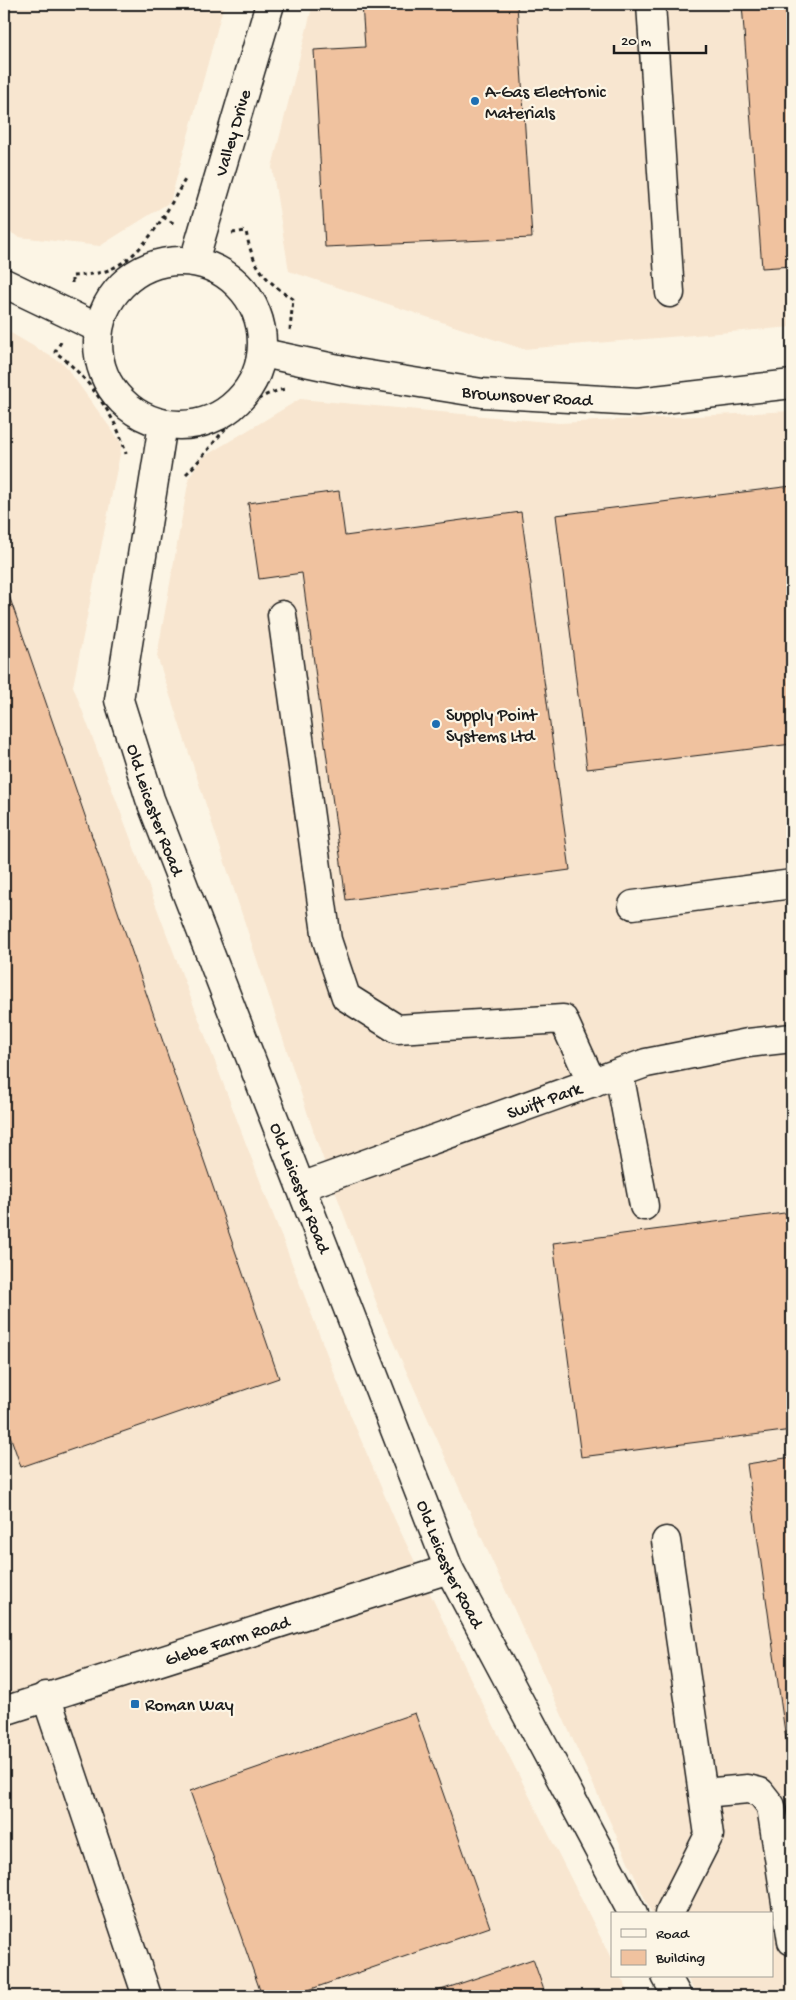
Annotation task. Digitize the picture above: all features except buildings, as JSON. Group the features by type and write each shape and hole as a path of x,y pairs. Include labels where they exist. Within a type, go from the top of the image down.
{"street":[{"name":"Valley Drive","path":"194,261 270,4"},
{"path":"651,4 670,293"},
{"path":"168,261 194,261 218,269 238,284 254,304 262,328 263,353 255,380 239,402 217,418 190,425 163,424 139,416 119,399 104,378 97,353 98,328 107,304 122,283 143,269 168,261"},
{"path":"4,284 98,328"},
{"name":"Brownsover Road","path":"263,353 357,373 492,394 638,402 792,384"},
{"name":"Old Leicester Road","path":"163,424 119,700 150,799 449,1568 632,1912"},
{"path":"282,615 327,940 346,997 397,1029 563,1019 592,1083"},
{"path":"633,905 792,884"},
{"name":"Swift Park","path":"301,1187 646,1064 748,1043 792,1038"},
{"path":"619,1073 644,1206"},
{"path":"666,1541 708,1835 670,1912"},
{"name":"Glebe Farm Road","path":"4,1711 449,1568"},
{"path":"46,1696 146,1996"},
{"path":"702,1793 748,1789 760,1792 771,1806 792,1941"},
{"path":"667,1978 677,1996"}],"path":[{"path":"72,276 112,268 130,257 154,230 162,217"},
{"path":"246,230 249,247 259,269 273,286 293,299"},
{"path":"55,352 86,382 107,410 124,446"},
{"path":"193,467 223,430 249,406 276,391 286,389"}],"shaded area":[{"path":"4,4 224,4 170,202 100,246 19,237 4,229"},
{"path":"313,4 792,4 792,327 523,349 289,271 272,167"},
{"path":"4,329 64,364 122,444 73,686 350,1414 395,1520 477,1692 611,1958 611,1978 621,1978 631,1996 4,1996"},
{"path":"300,399 559,423 792,411 792,1996 697,1996 687,1978 774,1978 774,1912 651,1912 381,1315 317,1142 157,656 189,478 200,459"}],"place":[{"name":"A-Gas Electronic Materials","path":"475,101"},
{"name":"Supply Point Systems Ltd","path":"436,724"},
{"name":"Roman Way","path":"135,1704"}]}
